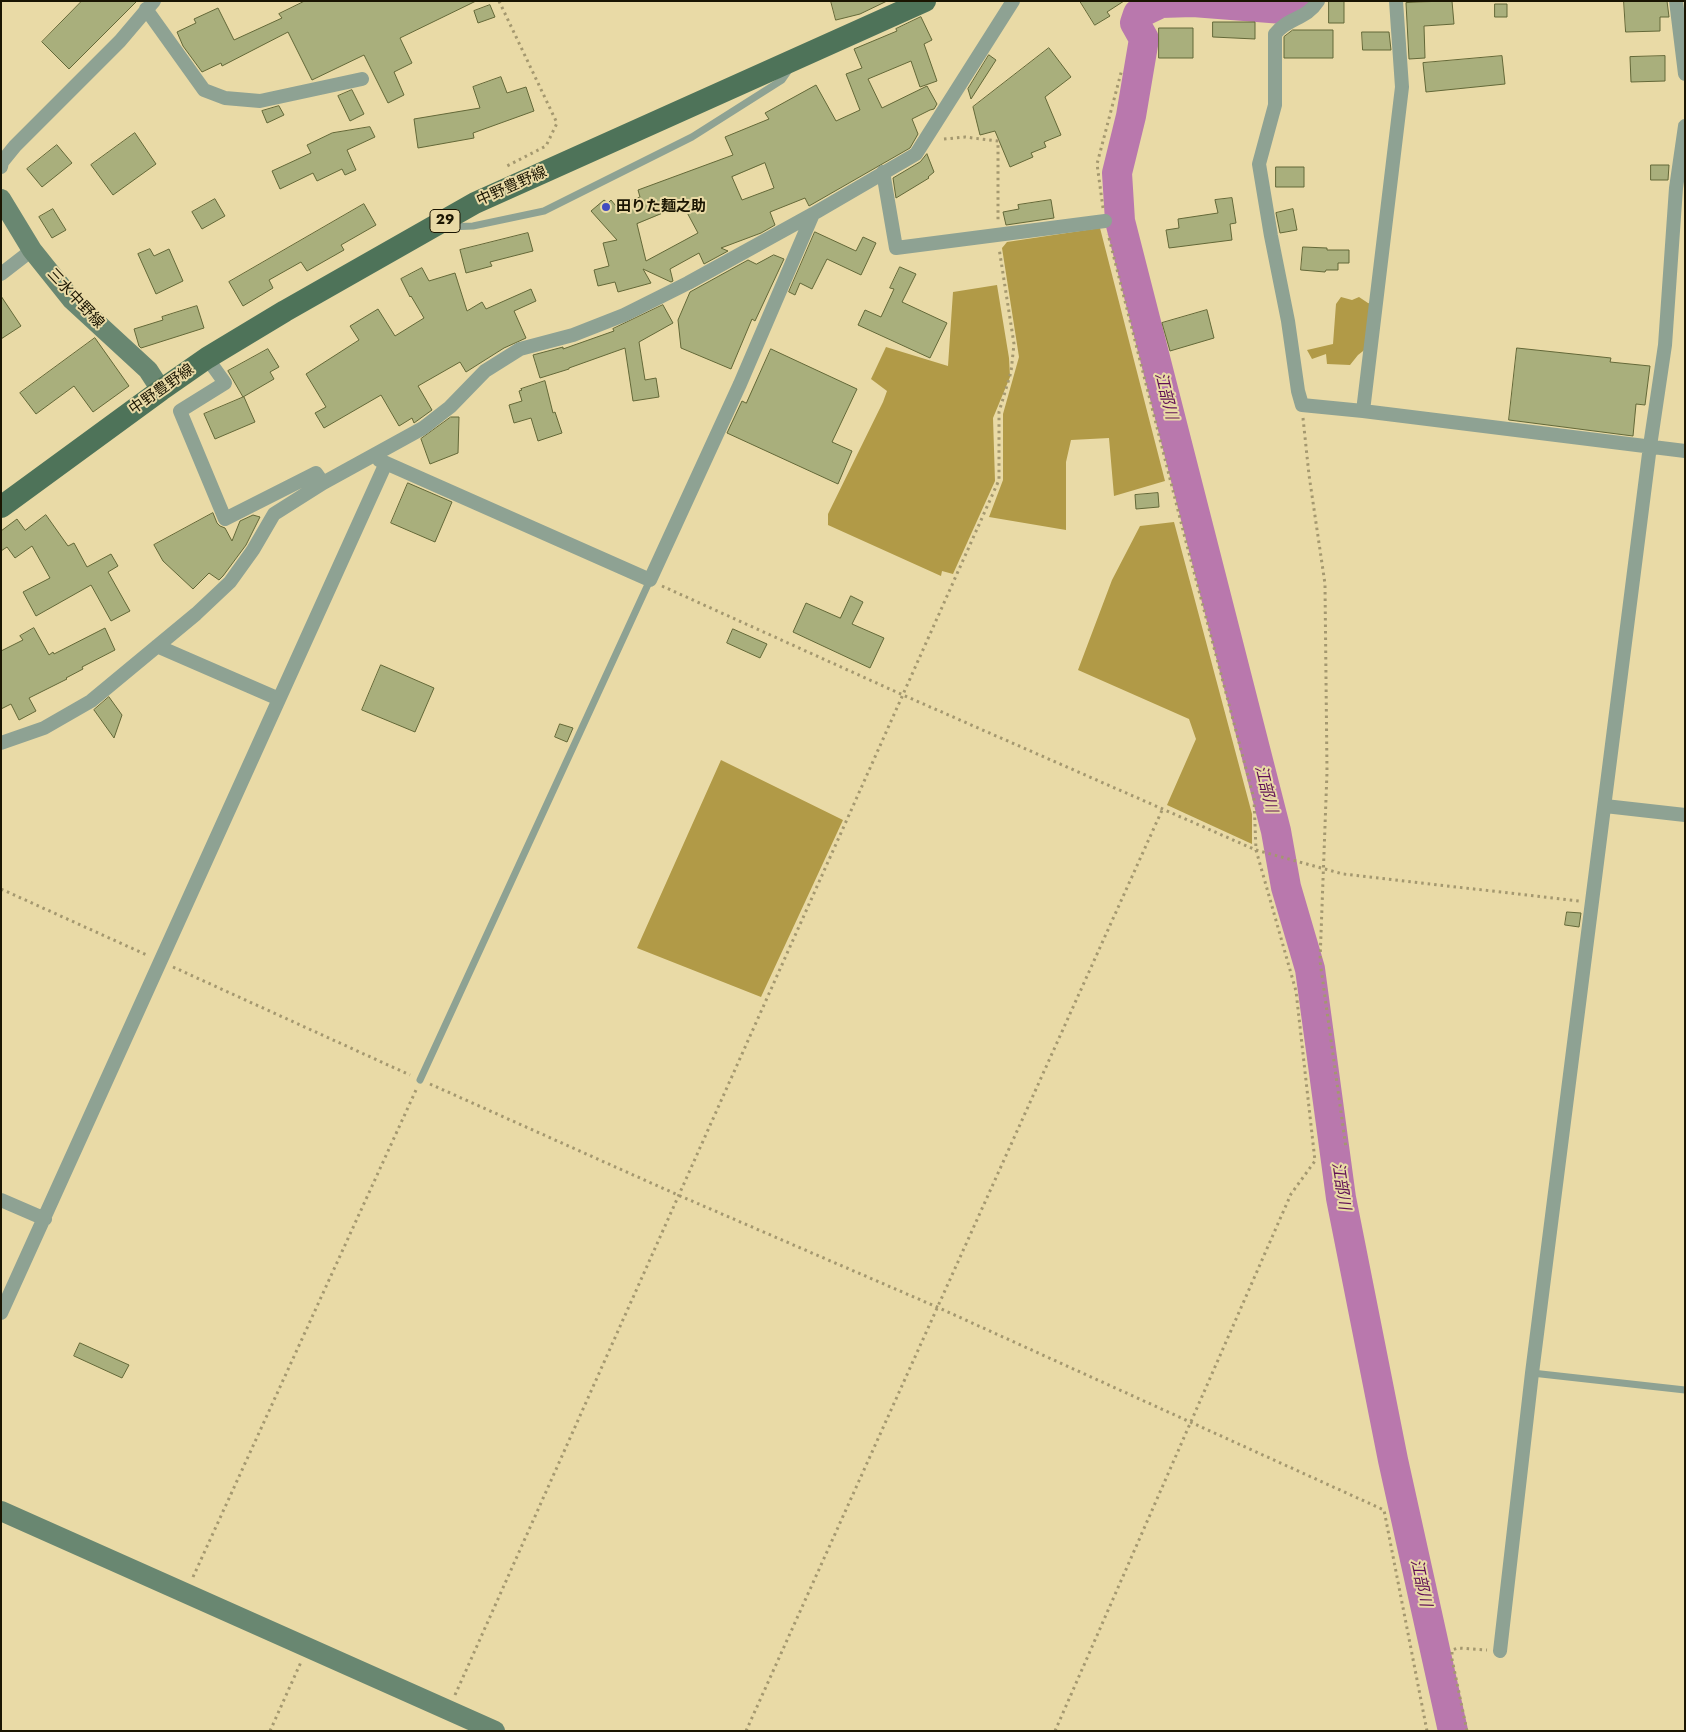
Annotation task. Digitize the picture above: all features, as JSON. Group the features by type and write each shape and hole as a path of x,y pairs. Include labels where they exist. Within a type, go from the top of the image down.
{"main road":[{"name":"中野豊野線","path":"1,507 207,358 285,311 475,204 926,1"}],"street":[{"path":"1,743 44,728 91,701 196,614 230,582 253,550 274,514 323,483 423,428 450,407 485,371 520,349 574,335 624,315 688,283 813,214 916,154 1013,1"},
{"path":"1318,1 1307,14 1282,25 1275,34 1275,105 1260,164 1271,236 1288,321 1298,391 1302,405 1685,451"},
{"path":"1363,411 1402,87 1396,1"},
{"path":"1676,1 1685,74"},
{"path":"1,167 2,162 15,146 120,41 150,5 204,90 225,98 260,101 362,79"},
{"path":"1500,1651 1532,1373 1650,446 1665,345 1676,188 1685,126"},
{"path":"883,172 896,248 1105,221"},
{"name":"三水中野線","path":"1,198 32,250 72,300 148,370 161,390"},
{"path":"371,457 650,580 740,384 813,214"},
{"path":"1,274 32,250"},
{"path":"207,358 225,383 180,411 225,519 316,472 323,483"},
{"path":"1,1313 386,463"},
{"path":"157,646 279,699"},
{"path":"1605,806 1685,815"},
{"path":"1,1200 44,1220"},
{"path":"1,1511 187,1592 495,1731"}],"lane":[{"path":"432,228 474,226 544,211 692,137 782,80 798,58"},
{"path":"420,1080 650,580"},
{"path":"1532,1373 1685,1390"}],"path":[{"path":"499,1 557,123 546,146 503,168"},
{"path":"1055,1731 1192,1422 1290,1194 1315,1161 1296,992 1256,850 1254,799 1185,538 1105,221 1097,164 1122,69"},
{"path":"448,1709 999,480 999,412 1011,372 1014,344 998,234 998,140 965,137 945,138 916,154"},
{"path":"1302,405 1325,584 1327,772 1320,961 1346,1148"},
{"path":"650,580 903,695 1256,850 1343,874 1593,902"},
{"path":"746,1731 1163,808"},
{"path":"1,889 420,1080 678,1195 937,1307 1384,1510 1428,1731"},
{"path":"187,1592 420,1080"},
{"path":"270,1731 308,1648"},
{"path":"1466,1731 1452,1659 1452,1650 1458,1648 1500,1651"}],"shaded area":[{"path":"1100,228 1165,481 1114,496 1109,438 1071,440 1066,462 1066,530 989,517 1003,480 1003,414 1019,357 1002,248 1007,242"},
{"path":"997,285 1009,358 1010,377 993,418 995,481 953,574 942,571 941,576 828,525 828,514 887,391 871,379 886,347 948,366 953,292"},
{"path":"1341,297 1352,300 1359,297 1372,304 1372,344 1358,355 1350,365 1327,364 1326,354 1312,359 1307,350 1333,344 1336,304"},
{"path":"1174,522 1252,814 1252,844 1167,805 1196,739 1189,719 1078,670 1112,580 1140,526"},
{"path":"721,760 843,820 761,997 637,948"}],"building":[{"path":"82,1 137,1 69,69 42,42"},
{"path":"305,1 476,1 400,38 412,63 394,72 404,95 388,103 364,55 312,80 288,32 222,66 221,63 202,72 183,46 177,32 196,23 194,19 218,8 234,40 282,18 279,14"},
{"path":"831,1 887,1 860,14 836,20"},
{"path":"1080,1 1124,1 1107,12 1110,16 1095,25"},
{"path":"1329,1 1344,1 1344,23 1329,23"},
{"path":"1452,1 1454,24 1424,26 1425,58 1409,59 1406,3"},
{"path":"1624,1 1667,1 1669,17 1660,17 1660,31 1626,32"},
{"path":"1495,4 1507,4 1507,17 1495,17"},
{"path":"490,5 495,17 478,23 474,11"},
{"path":"921,17 932,40 924,44 937,81 920,87 911,61 868,79 882,108 927,86 937,104 934,109 912,119 918,134 910,148 809,206 805,198 770,212 775,225 761,233 721,248 728,251 704,264 699,253 670,269 673,281 671,282 643,269 651,283 618,292 615,282 598,286 594,270 609,266 603,243 617,240 591,211 604,200 608,203 611,200 616,206 640,197 638,190 733,155 725,137 769,119 765,113 816,85 836,121 860,110 846,74 862,68 854,49 897,31 896,29","holes":["765,163 774,188 742,200 732,177","683,205 698,233 646,261 637,224"]},
{"path":"1213,22 1255,22 1255,39 1213,37"},
{"path":"1159,28 1193,28 1193,58 1159,58"},
{"path":"1293,30 1333,30 1333,58 1284,58 1284,37"},
{"path":"1362,32 1389,32 1391,50 1363,50"},
{"path":"1049,48 1071,77 1045,97 1061,135 1044,142 1046,147 1031,153 1033,157 1010,167 995,131 980,135 973,107"},
{"path":"989,55 996,60 971,99 968,89"},
{"path":"1502,56 1505,84 1426,92 1423,63"},
{"path":"1665,56 1665,81 1631,82 1630,57"},
{"path":"501,77 507,93 526,87 534,111 473,133 474,138 418,148 414,119 480,108 473,87"},
{"path":"352,90 364,114 350,121 338,96"},
{"path":"279,106 284,115 267,123 262,111"},
{"path":"370,127 375,137 347,150 356,170 345,175 342,169 317,181 313,173 280,189 272,171 311,153 307,145 332,133"},
{"path":"135,133 156,164 113,195 91,165"},
{"path":"57,145 72,163 42,187 27,169"},
{"path":"927,154 934,172 929,178 896,198 893,178 920,162"},
{"path":"1651,165 1669,165 1668,180 1651,180"},
{"path":"1276,167 1304,167 1304,187 1276,187"},
{"path":"1232,198 1236,223 1230,224 1232,240 1169,248 1166,230 1179,228 1178,219 1218,213 1215,200"},
{"path":"215,199 225,216 202,229 192,212"},
{"path":"1051,200 1054,218 1006,225 1003,212 1019,209 1018,205"},
{"path":"364,204 376,225 341,245 344,250 307,271 301,262 269,280 273,288 243,306 229,282"},
{"path":"53,209 66,230 52,238 39,217"},
{"path":"1293,209 1297,230 1280,233 1276,213"},
{"path":"815,232 856,251 863,237 876,243 861,275 827,259 812,289 800,283 795,295 789,292"},
{"path":"528,233 533,251 490,262 492,266 466,273 460,250"},
{"path":"1303,247 1349,250 1349,263 1338,263 1338,270 1326,270 1325,272 1301,270"},
{"path":"150,249 154,256 169,249 183,281 156,294 138,254"},
{"path":"774,255 784,259 755,321 752,319 731,369 681,348 678,320 690,292 748,260 756,264"},
{"path":"900,267 916,274 902,302 947,323 930,358 858,325 865,310 881,317 894,289 890,288"},
{"path":"422,268 429,281 455,273 467,311 482,302 486,309 531,289 536,301 514,311 526,338 504,348 466,372 460,362 418,386 432,410 414,423 412,418 399,426 381,395 324,428 315,413 326,407 306,374 359,340 350,326 378,309 395,336 424,318 401,279"},
{"path":"1,296 21,326 1,339"},
{"path":"663,305 673,323 639,342 645,380 656,378 659,397 633,401 625,348 540,378 533,355 563,347 563,349 614,331 613,329"},
{"path":"197,306 204,328 141,348 139,346 134,329 163,320 162,317"},
{"path":"1207,310 1214,338 1170,351 1162,323"},
{"path":"95,338 129,386 93,412 74,386 36,414 20,393"},
{"path":"1517,348 1611,358 1610,362 1650,366 1645,405 1636,404 1633,436 1509,420"},
{"path":"268,349 279,367 270,372 274,379 243,397 228,371"},
{"path":"771,349 857,389 832,442 852,451 838,484 727,433 742,401 746,403"},
{"path":"545,381 553,413 555,412 562,433 538,441 531,418 514,423 509,405 522,401 519,391 521,389"},
{"path":"244,397 255,422 215,439 204,414"},
{"path":"451,417 459,417 458,453 430,464 421,439"},
{"path":"408,483 452,502 435,542 391,523"},
{"path":"1158,493 1159,507 1136,509 1135,495"},
{"path":"213,513 217,523 225,528 232,541 240,521 253,515 260,517 246,545 223,576 219,580 209,573 193,589 163,561 154,545"},
{"path":"46,515 68,546 74,543 87,567 111,554 118,566 108,572 130,611 111,621 91,585 36,616 23,592 50,578 32,546 15,558 7,547 1,551 1,531 17,519 25,530"},
{"path":"851,596 863,602 852,624 884,638 870,668 793,632 806,603 840,618"},
{"path":"34,628 49,655 105,628 115,650 82,667 83,669 67,679 29,698 36,711 19,720 11,704 1,709 1,651 23,640 20,636"},
{"path":"733,629 767,644 760,658 727,643"},
{"path":"381,665 434,688 415,732 362,710"},
{"path":"109,697 122,715 114,738 94,710"},
{"path":"560,724 573,728 567,742 555,737"},
{"path":"1567,912 1581,913 1579,927 1565,925"},
{"path":"80,1343 129,1365 122,1378 74,1356"}],"waterway":[{"name":"江部川","path":"1296,1 1283,9 1193,2 1161,3 1138,14 1135,23 1144,39 1131,116 1117,173 1120,221 1276,831 1286,887 1310,969 1341,1198 1393,1460 1453,1731"}],"place":[{"name":"田りた麺之助","path":"606,207"}]}
